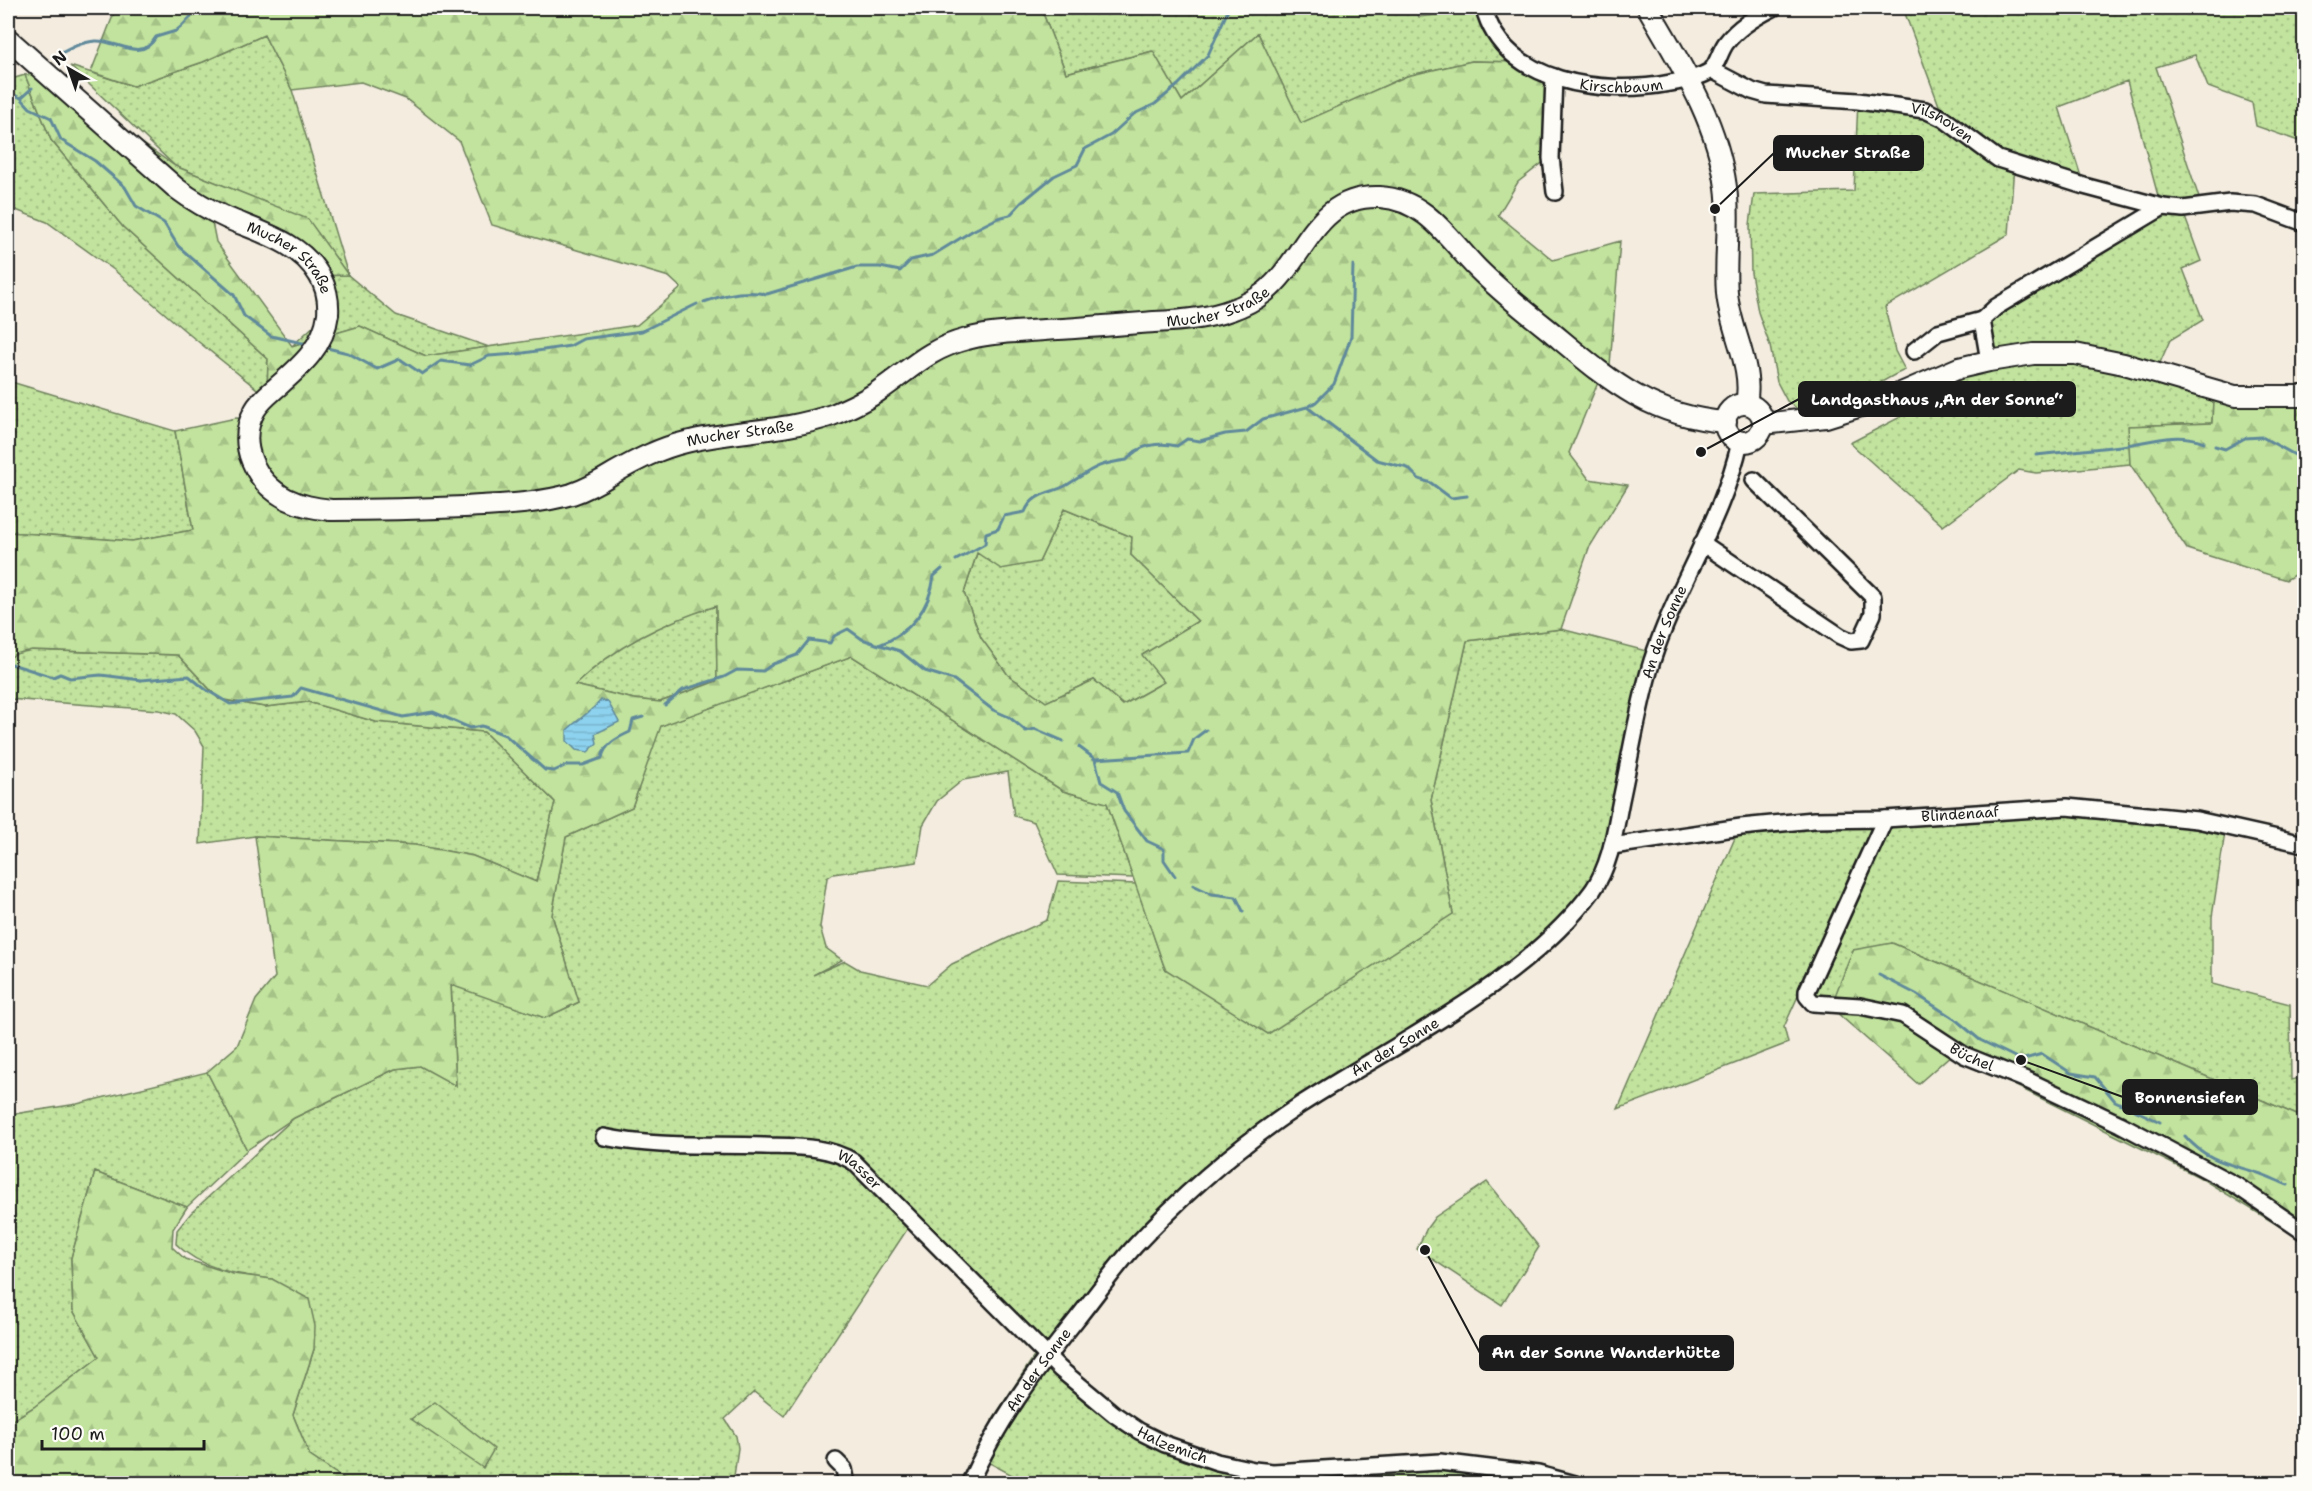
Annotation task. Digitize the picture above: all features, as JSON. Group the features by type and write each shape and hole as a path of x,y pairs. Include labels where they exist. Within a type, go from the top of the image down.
{"main road":[{"path":"1648,8 1689,79 1717,141 1726,188 1727,293 1748,379 1746,404"},
{"name":"Mucher Straße","path":"8,39 176,188 206,208 293,248 319,274 325,286 328,310 327,323 319,343 307,360 258,405 248,428 249,455 258,474 270,488 306,507 331,510 485,506 530,502 572,494 643,457 668,447 688,441 787,427 853,407 880,391 921,358 958,341 1001,333 1170,321 1226,312 1243,306 1267,291 1280,277 1313,230 1328,215 1345,204 1369,198 1394,200 1424,212 1478,270 1618,386 1654,406 1673,413 1726,422"},
{"path":"1763,424 1826,417 1899,394 1959,368 2033,354 2075,354 2124,364 2235,396 2304,396"},
{"path":"1746,404 1756,408 1763,424 1758,436 1746,442 1740,442 1729,435 1726,422 1732,409 1746,404"}],"street":[{"name":"Kirschbaum","path":"1484,8 1491,29 1507,48 1521,60 1554,77 1570,82 1616,88 1653,86 1689,79"},
{"path":"1689,79 1712,70 1734,33 1744,24 1773,8"},
{"name":"Vilshoven","path":"1712,70 1752,92 1766,95 1858,101 1925,110 1944,119 1998,159 2084,186 2163,207 2182,209 2230,203 2256,205 2304,223"},
{"path":"1554,77 1551,158 1555,192"},
{"path":"1914,351 1938,333 1982,320 1996,307 2163,207"},
{"path":"1982,320 1989,361"},
{"name":"An der Sonne","path":"969,1484 986,1446 1047,1356 1134,1248 1214,1171 1247,1143 1297,1107 1464,1004 1519,964 1564,922 1593,890 1612,846 1652,660 1730,482 1740,442"},
{"path":"1702,543 1840,636 1851,641 1861,640 1873,614 1873,597 1754,480"},
{"name":"Blindenaaf","path":"1612,846 1741,827 1814,820 1885,819 2082,807 2197,820 2304,844"},
{"name":"Büchel","path":"1885,819 1807,991 1810,999 1818,1005 1860,1006 1902,1015 1964,1055 2029,1081 2120,1124 2237,1186 2304,1232"},
{"name":"Wasser","path":"604,1137 629,1142 808,1148 841,1154 854,1162 1047,1356"},
{"name":"Halzemich","path":"1047,1356 1060,1370 1138,1431 1166,1444 1226,1465 1273,1472 1440,1462 1538,1474 1575,1484"},
{"path":"836,1461 844,1469 846,1484"}],"green space":[{"path":"116,8 1041,8 1066,73 1153,51 1182,101 1258,33 1301,123 1407,76 1472,61 1517,62 1549,83 1546,160 1518,182 1498,215 1553,260 1620,241 1610,365 1599,380 1569,453 1589,479 1628,485 1589,548 1561,629 1467,641 1431,800 1453,914 1268,1034 1165,969 1107,803 1063,791 852,656 661,726 632,807 566,837 552,915 579,1002 545,1018 451,985 456,1086 420,1066 395,1069 294,1118 247,1150 207,1072 237,1046 256,1000 275,977 255,836 415,845 473,856 536,882 555,802 484,732 376,722 308,702 265,707 219,699 178,655 32,650 15,654 8,659 8,532 132,541 193,530 175,431 236,418 251,419 267,396 268,359 123,227 51,140 25,75 44,74 175,166 308,219 348,275 313,276 255,232 212,222 216,242 292,346 360,326 426,356 637,325 681,288 669,277 492,225 459,141 406,99 361,82 292,90 264,35 203,62 133,86 91,72","holes":["1064,509 1132,537 1131,555 1198,621 1142,655 1164,682 1123,705 1094,680 1046,702 1008,675 981,638 964,593 977,553 1001,569 1039,562","716,606 717,681 660,702 634,699 575,685 606,659 640,637"]},
{"path":"1041,8 1415,8 1419,17 1478,10 1517,62 1472,61 1407,76 1301,124 1258,33 1182,101 1152,51 1066,73"},
{"path":"1903,8 2304,8 2304,143 2256,126 2252,103 2208,87 2195,55 2156,67 2202,207 2182,209 2201,261 2183,269 2203,320 2170,340 2152,381 2213,400 2212,423 2129,426 2130,464 2036,473 2019,470 1943,526 1850,443 1916,409 1959,368 1989,361 1982,320 2161,207 2127,81 2059,107 2084,186 2014,165 2009,234 1885,307 1895,351 1905,370 1858,395 1802,412 1787,401 1777,382 1770,346 1758,312 1751,273 1750,225 1754,194 1854,191 1858,101 1944,119"},
{"path":"264,35 292,90 348,275 308,220 175,166 70,66 133,86 203,62"},
{"path":"25,75 51,140 123,227 268,359 267,397 114,270 47,222 8,207 8,80"},
{"path":"348,275 396,315 489,347 426,356 360,326 292,346 319,321 313,276"},
{"path":"8,381 175,431 193,530 132,541 8,532"},
{"path":"2213,400 2300,402 2304,404 2304,569 2286,580 2187,549 2130,464 2128,426 2212,423"},
{"path":"1064,509 1132,537 1131,555 1198,621 1143,655 1164,682 1123,705 1094,680 1046,702 1008,675 981,638 964,593 977,553 1039,562"},
{"path":"716,606 717,681 660,702 634,699 574,685 618,648 680,617"},
{"path":"1561,629 1654,653 1600,878 1528,956 1348,1075 1164,1217 1047,1356 1114,1414 1236,1467 1440,1462 1575,1483 1027,1483 984,1460 1003,1428 992,1420 1037,1352 908,1228 784,1416 754,1392 725,1419 736,1436 738,1448 733,1483 350,1483 310,1456 293,1415 314,1349 272,1279 233,1273 208,1265 186,1253 176,1244 177,1230 191,1213 294,1118 395,1069 420,1066 456,1085 451,984 545,1018 579,1002 552,915 566,837 632,807 660,726 852,656 1063,791 1107,803 1133,878 1058,875 1034,822 1014,816 1008,772 963,780 937,801 923,825 917,862 833,874 827,878 820,927 826,948 842,960 813,975 845,961 860,970 927,985 952,964 1047,920 1058,881 1136,884 1165,969 1453,914 1431,800 1467,641"},
{"path":"25,650 178,655 219,699 265,707 308,702 376,722 484,732 555,802 536,882 473,856 415,845 255,836 200,844 204,746 195,731 176,714 159,710 8,699 8,659"},
{"path":"2020,810 2226,826 2212,917 2212,984 2290,1004 2291,1080 2304,1077 2304,1118 1892,943 1833,1001 1815,999 1811,991 1888,824"},
{"path":"1882,823 1828,930 1784,1027 1788,1043 1618,1109 1738,831"},
{"path":"1892,943 2304,1118 2304,1241 2199,1177 1952,1054 1918,1084 1835,1011 1833,1001 1853,950"},
{"path":"207,1072 247,1150 187,1207 95,1172 71,1258 73,1310 99,1357 34,1407 8,1423 8,1115 77,1104"},
{"path":"95,1172 187,1207 173,1229 172,1247 185,1259 233,1274 272,1279 309,1299 315,1326 314,1349 293,1415 310,1456 350,1483 8,1483 8,1423 34,1407 99,1357 73,1310 71,1258"},
{"path":"1487,1182 1539,1247 1502,1305 1417,1249 1435,1217"},
{"path":"435,1402 494,1449 483,1468 411,1419"}],"water":[{"path":"601,700 608,702 619,722 595,734 597,743 588,752 576,750 567,741 567,730"}],"waterway":[{"path":"56,56 80,44 96,41 128,48 143,48 150,45 156,37 176,31 199,8"},
{"path":"704,302 735,294 751,292 767,294 857,267 880,267 900,271 911,260 933,255 972,231 998,218 1010,215 1054,176 1077,165 1085,149 1111,135 1134,114 1155,104 1178,85 1208,55 1229,8"},
{"path":"21,98 32,88"},
{"path":"8,92 21,98 30,108 51,118 61,140 95,161 125,187 136,206 164,223 178,246 234,295 244,316 271,336 307,344"},
{"path":"1308,407 1334,384 1351,337 1353,265"},
{"path":"327,348 348,353 377,369 400,359 422,374 441,361 470,365 489,356 570,346 583,339 642,331 697,304"},
{"path":"956,560 985,544 986,533 998,529 1004,516 1025,512 1028,505 1038,497 1067,485 1095,468 1127,460 1143,447 1164,444 1177,446 1187,439 1200,441 1225,434 1246,432 1263,419 1307,407 1377,460 1408,468 1419,479 1431,483 1451,498 1467,496"},
{"path":"2036,455 2121,446 2173,437 2204,442"},
{"path":"2215,446 2225,449 2245,438 2262,437 2304,460"},
{"path":"665,705 683,690 724,677 737,670 763,671 773,664 797,655 809,640 830,643 834,636 848,629 862,639 879,645 890,640 909,627 916,619 928,599 934,576 942,569"},
{"path":"880,645 900,651 925,671 954,680 993,710 1009,717 1026,731 1035,729 1063,741"},
{"path":"8,663 53,677 60,674 70,678 101,675 141,680 189,676 230,704 293,697 301,688 403,717 433,712 470,728 482,726 505,735 545,770 554,771 567,765 583,765 602,758 609,745 630,732 633,720 643,717"},
{"path":"1079,747 1095,759 1188,753 1194,739 1206,730"},
{"path":"1095,759 1101,782 1117,792 1124,811 1147,841 1164,849 1164,860 1175,876"},
{"path":"1193,885 1212,894 1236,897 1243,911"},
{"path":"1879,975 1916,994 1956,1020 1980,1040 2021,1060 2042,1054 2071,1073 2095,1077 2115,1101 2160,1122"},
{"path":"2185,1136 2193,1145 2211,1157 2288,1185"}],"place":[{"name":"Mucher Straße","path":"1715,209"},
{"name":"Landgasthaus „An der Sonne“","path":"1701,452"},
{"name":"Bonnensiefen","path":"2021,1060"},
{"name":"An der Sonne Wanderhütte","path":"1425,1250"}]}
